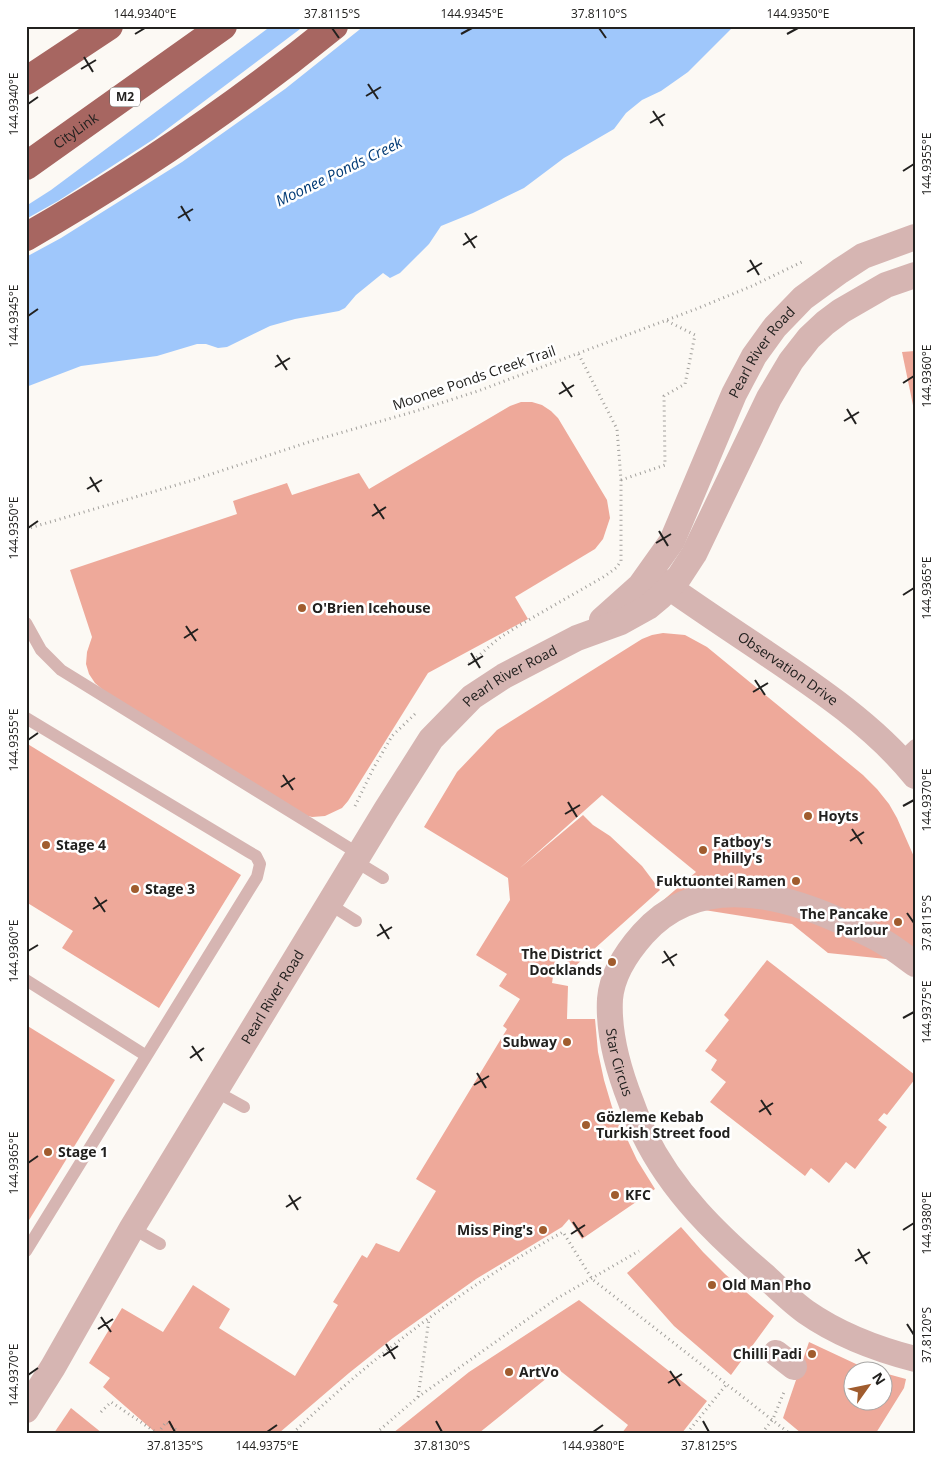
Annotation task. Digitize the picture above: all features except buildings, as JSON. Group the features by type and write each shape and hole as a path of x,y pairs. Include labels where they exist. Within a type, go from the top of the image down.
{"highway":[{"path":"26,81 109,26"},
{"name":"CityLink","path":"26,166 222,26"},
{"path":"26,237 180,141 273,75 334,26"}],"street":[{"name":"Pearl River Road","path":"26,1410 215,1090 431,739 472,697 504,676 577,638 637,614 660,597 660,581 672,541 754,356 775,327 803,298 840,270 871,253 915,237"},
{"name":"Pearl River Road","path":"660,581 687,566 769,398 791,361 809,338 841,311 886,285 915,275"},
{"name":"Observation Drive","path":"660,581 822,690 882,741 911,754"},
{"name":"Star Circus","path":"915,964 882,940 823,913 790,902 744,893 700,898 681,904 653,923 628,950 617,971 610,997 610,1026 620,1076 644,1135 681,1193 707,1223 735,1251 806,1312 842,1333 882,1351 915,1359"}],"lane":[{"path":"26,623 41,650 61,670 357,858 383,878"},
{"path":"26,718 256,856 260,864 257,877 145,1055 26,1251"},
{"path":"329,904 356,921"},
{"path":"26,980 145,1055"},
{"path":"215,1090 244,1107"},
{"path":"132,1228 160,1244"}],"path":[{"name":"Moonee Ponds Creek Trail","path":"26,530 478,391 752,286 812,257"},
{"path":"621,480 665,465 664,396 684,384 695,335 665,320"},
{"path":"578,353 617,429 621,480 620,530"},
{"path":"293,1433 350,1382 429,1318 485,1279 563,1232 592,1279 789,1433"},
{"path":"376,1433 418,1397 556,1299 638,1251"},
{"path":"418,1397 429,1318"},
{"path":"687,1433 726,1384"},
{"path":"101,1412 111,1402 158,1433 166,1422 180,1433"},
{"path":"762,1433 773,1420"}],"water":[{"name":"Moonee Ponds Creek","path":"276,26 734,26 688,72 661,91 642,100 626,113 614,129 564,158 524,188 473,213 441,226 429,244 400,273 390,278 383,273 356,295 345,308 339,311 295,319 270,326 227,347 218,348 206,344 197,344 157,356 81,366 26,387 26,97"}],"pier":[{"path":"271,26 51,190 26,206 26,94"},
{"path":"304,26 364,26 285,89 182,162 61,238 26,257 26,219 58,201 154,139"}],"place":[{"name":"O'Brien Icehouse","path":"302,608"},
{"name":"Hoyts","path":"808,816"},
{"name":"Stage 4","path":"46,845"},
{"name":"Fatboy's Philly's","path":"703,850"},
{"name":"Fuktuontei Ramen","path":"796,881"},
{"name":"Stage 3","path":"135,889"},
{"name":"The Pancake Parlour","path":"898,922"},
{"name":"The District Docklands","path":"612,962"},
{"name":"Subway","path":"567,1042"},
{"name":"Gözleme Kebab Turkish Street food","path":"586,1125"},
{"name":"Stage 1","path":"48,1152"},
{"name":"KFC","path":"615,1195"},
{"name":"Miss Ping's","path":"543,1230"},
{"name":"Old Man Pho","path":"712,1285"},
{"name":"Chilli Padi","path":"812,1354"},
{"name":"ArtVo","path":"509,1372"}]}
